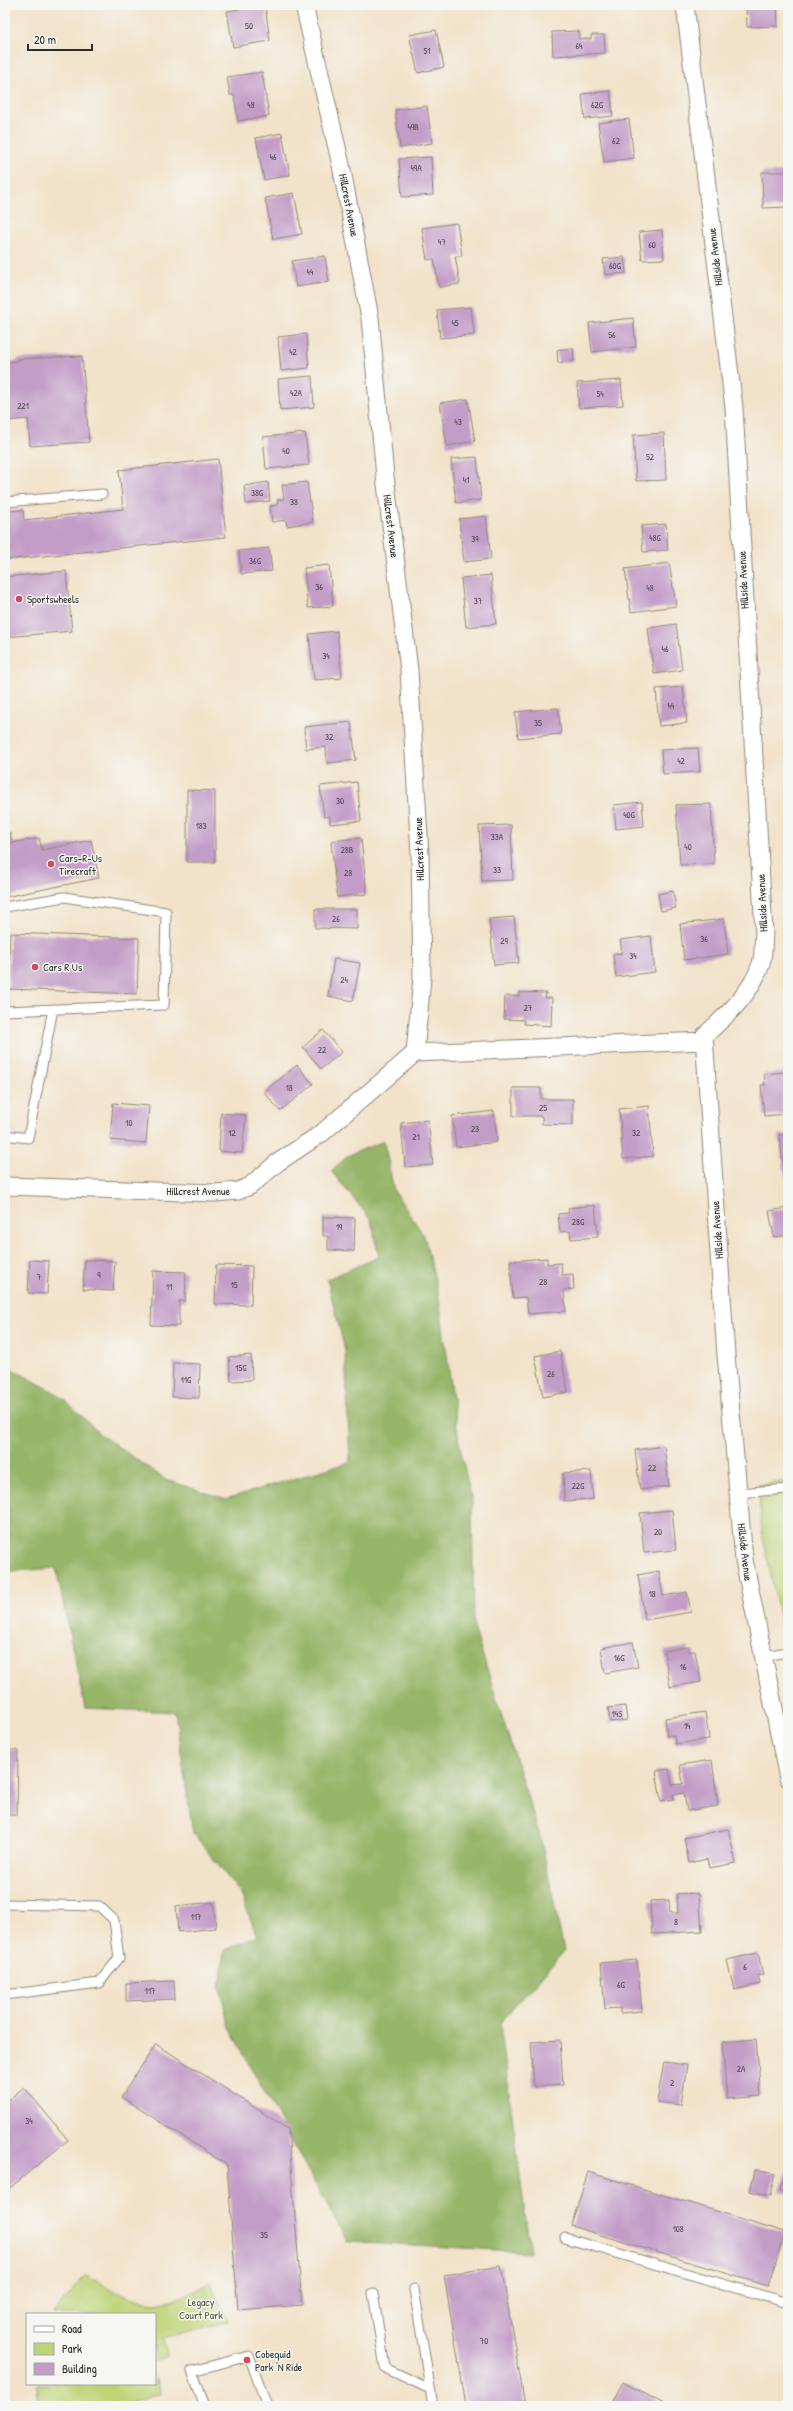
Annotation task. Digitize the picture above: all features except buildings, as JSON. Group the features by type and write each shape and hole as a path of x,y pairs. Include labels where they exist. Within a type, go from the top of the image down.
{"street":[{"name":"Hillcrest Avenue","path":"5,1186 215,1193 238,1191 250,1186 277,1163 322,1133 415,1053 422,971 420,854 409,670 385,476 370,318 341,165 304,5"},
{"name":"Hillside Avenue","path":"685,5 734,408 764,933 762,962 753,981 737,1005 704,1036 704,1041 726,1355 744,1560 788,1778"},
{"path":"415,1053 704,1041"}],"lane":[{"path":"5,502 102,494"},
{"path":"5,907 64,897 166,912 164,1005 5,1011"},
{"path":"5,1135 28,1138 53,1009"},
{"path":"739,1493 788,1489"},
{"path":"763,1656 788,1652"},
{"path":"5,1904 98,1906 114,1920 118,1958 99,1983 5,1995"},
{"path":"565,2238 788,2303"},
{"path":"414,2289 433,2406"},
{"path":"373,2293 386,2368 430,2389"},
{"path":"205,2406 192,2371 249,2356 266,2406"}],"green space":[{"path":"384,1141 394,1191 424,1236 438,1292 459,1442 472,1503 474,1628 541,1840 564,1951 500,2023 530,2252 347,2241 229,2028 220,1987 224,1951 257,1936 241,1894 193,1833 175,1712 85,1708 56,1568 5,1572 5,1543 10,1539 5,1446 5,1365 61,1396 101,1435 166,1480 226,1499 350,1462 345,1350 327,1279 379,1257 371,1220 331,1171 349,1155"},
{"path":"788,1481 788,1658 762,1532 758,1485"},
{"name":"Legacy Court Park","path":"86,2275 127,2297 148,2302 160,2302 177,2299 211,2282 228,2321 163,2338 168,2357 156,2361 156,2313 53,2313"},
{"path":"156,2379 161,2394 120,2406 39,2406 37,2385 156,2385"}],"place":[{"name":"Sportswheels","path":"19,599"},
{"name":"Cars-R-Us Tirecraft","path":"51,864"},
{"name":"Cars R Us","path":"35,967"},
{"name":"Cobequid Park 'N Ride","path":"247,2360"}]}
